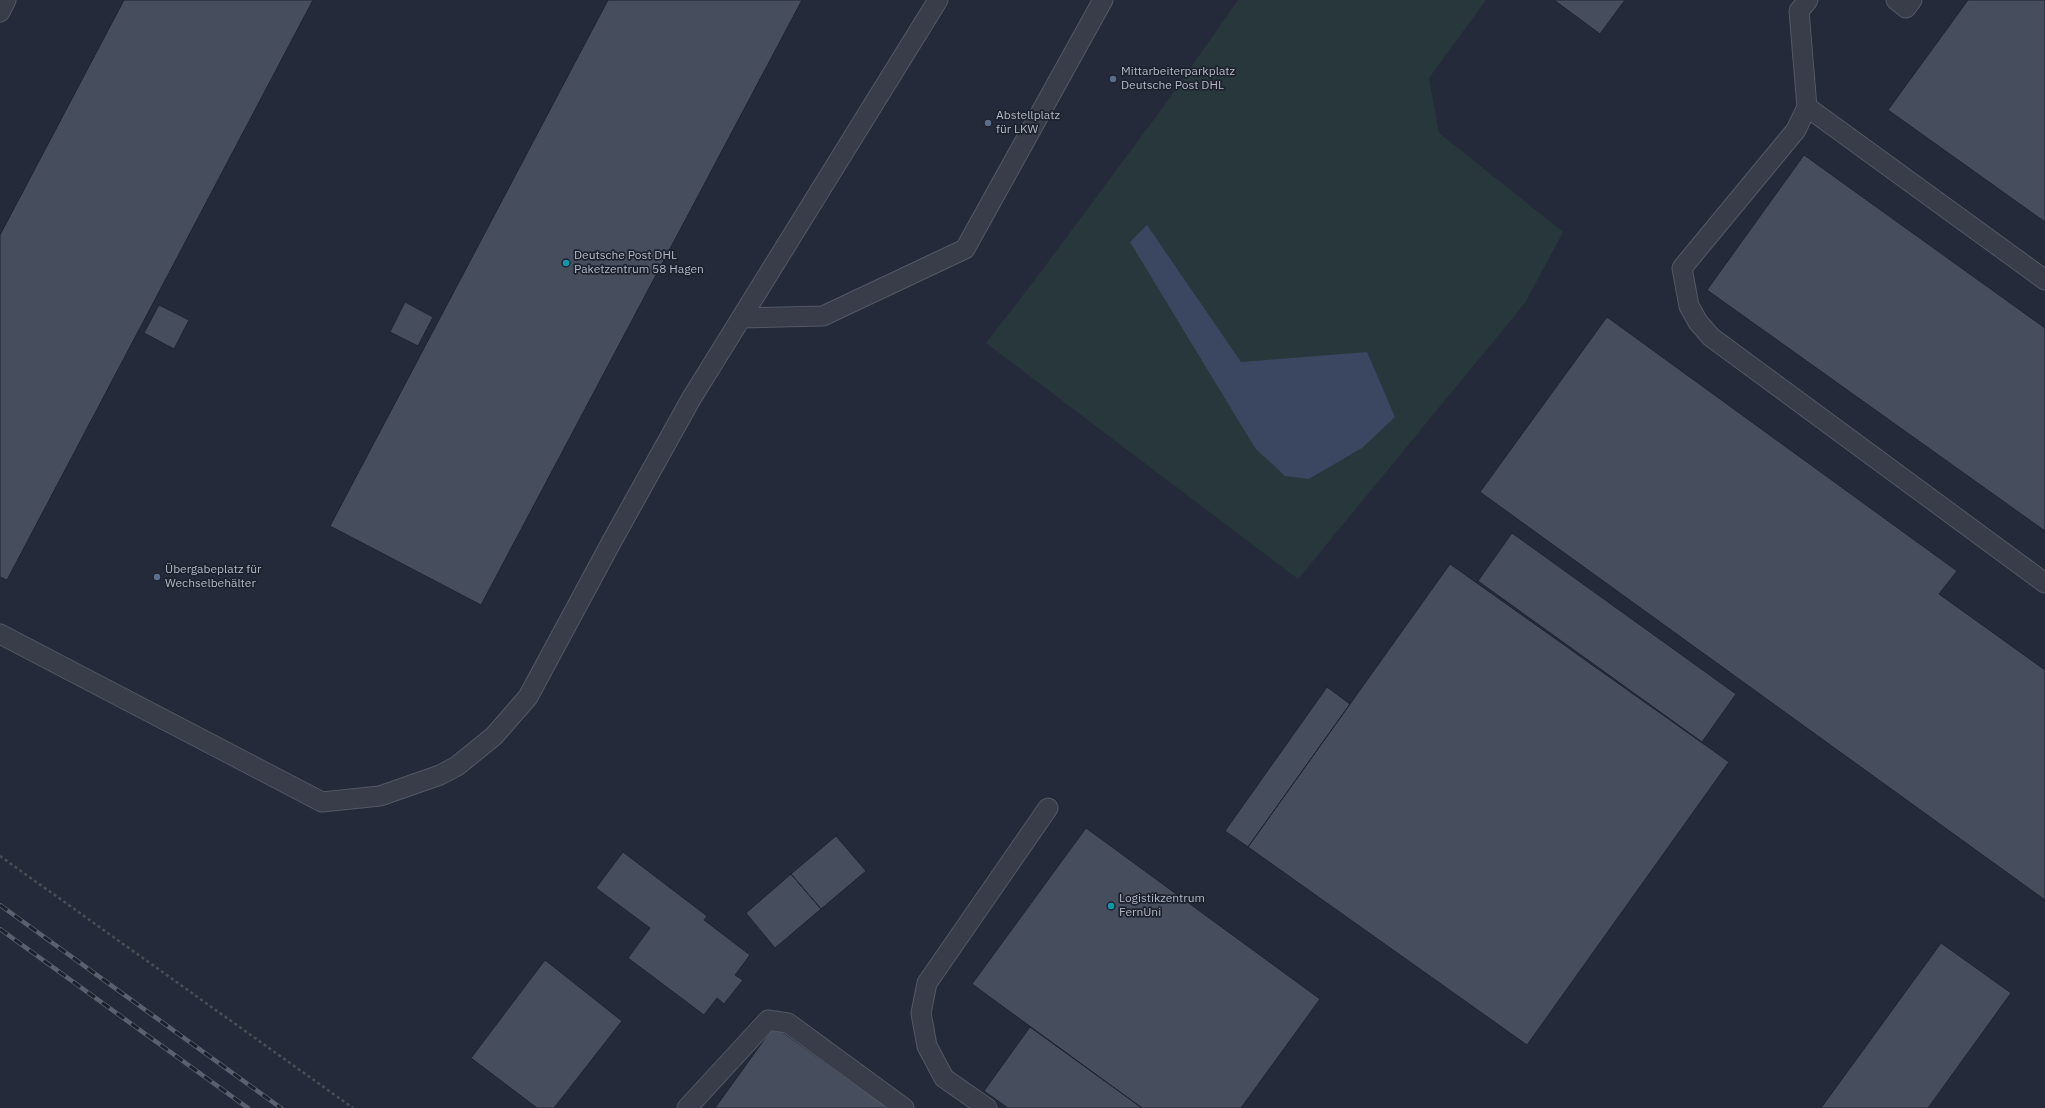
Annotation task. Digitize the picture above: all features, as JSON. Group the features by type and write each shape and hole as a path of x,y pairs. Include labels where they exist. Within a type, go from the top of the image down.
{"lane":[{"path":"0,12 6,0"},
{"path":"0,634 322,802 380,796 440,775 457,766 494,736 528,697 615,534 691,399 938,0"},
{"path":"741,318 823,316 965,249 1103,0"},
{"path":"1808,0 1799,11 1807,106 1796,130 1682,268 1689,306 1698,322 1711,337 2045,583"},
{"path":"1896,0 1906,8 1912,0"},
{"path":"1807,106 2045,280"},
{"path":"987,1108 944,1078 927,1046 921,1013 927,983 1048,808"},
{"path":"687,1108 768,1020 788,1023 904,1108"}],"path":[{"path":"0,856 352,1108"}],"shaded area":[{"path":"1238,0 1486,0 1429,78 1439,133 1563,232 1525,303 1298,579 986,343 1161,110"}],"water":[{"path":"1147,225 1241,362 1367,352 1395,417 1362,448 1309,479 1285,476 1255,448 1130,242"}],"building":[{"path":"124,0 313,0 7,580 0,577 0,235"},
{"name":"Deutsche Post DHL Paketzentrum 58 Hagen","path":"608,0 802,0 481,605 330,526"},
{"path":"1554,0 1625,0 1600,34"},
{"path":"1968,0 2045,0 2045,222 1888,110"},
{"path":"1804,155 2045,328 2045,531 1707,290"},
{"path":"405,302 433,317 418,346 390,332"},
{"path":"159,305 189,320 174,349 144,333"},
{"path":"1607,317 1957,571 1939,594 2045,670 2045,900 1480,492"},
{"path":"1512,533 1736,694 1702,742 1478,581"},
{"path":"1450,564 1729,762 1527,1045 1248,847"},
{"path":"1327,687 1350,704 1248,847 1225,831"},
{"name":"Logistikzentrum FernUni","path":"1086,828 1320,999 1241,1108 1142,1108 972,984"},
{"path":"836,836 866,871 821,909 791,874"},
{"path":"623,852 707,916 704,920 750,955 735,975 743,980 724,1004 717,998 704,1015 628,958 650,928 596,888"},
{"path":"791,874 821,909 775,948 746,913"},
{"path":"1941,943 2011,993 1928,1108 1821,1108"},
{"path":"545,960 622,1021 554,1108 537,1108 471,1058"},
{"path":"774,1026 888,1108 715,1108"},
{"path":"1030,1027 1142,1108 1008,1108 984,1091"}],"railway":[{"path":"0,905 281,1108"},
{"path":"0,929 248,1108"}],"place":[{"name":"Mittarbeiterparkplatz Deutsche Post DHL","path":"1113,79"},
{"name":"Abstellplatz für LKW","path":"988,123"},
{"name":"Deutsche Post DHL Paketzentrum 58 Hagen","path":"566,263"},
{"name":"Übergabeplatz für Wechselbehälter","path":"157,577"},
{"name":"Logistikzentrum FernUni","path":"1111,906"}]}
